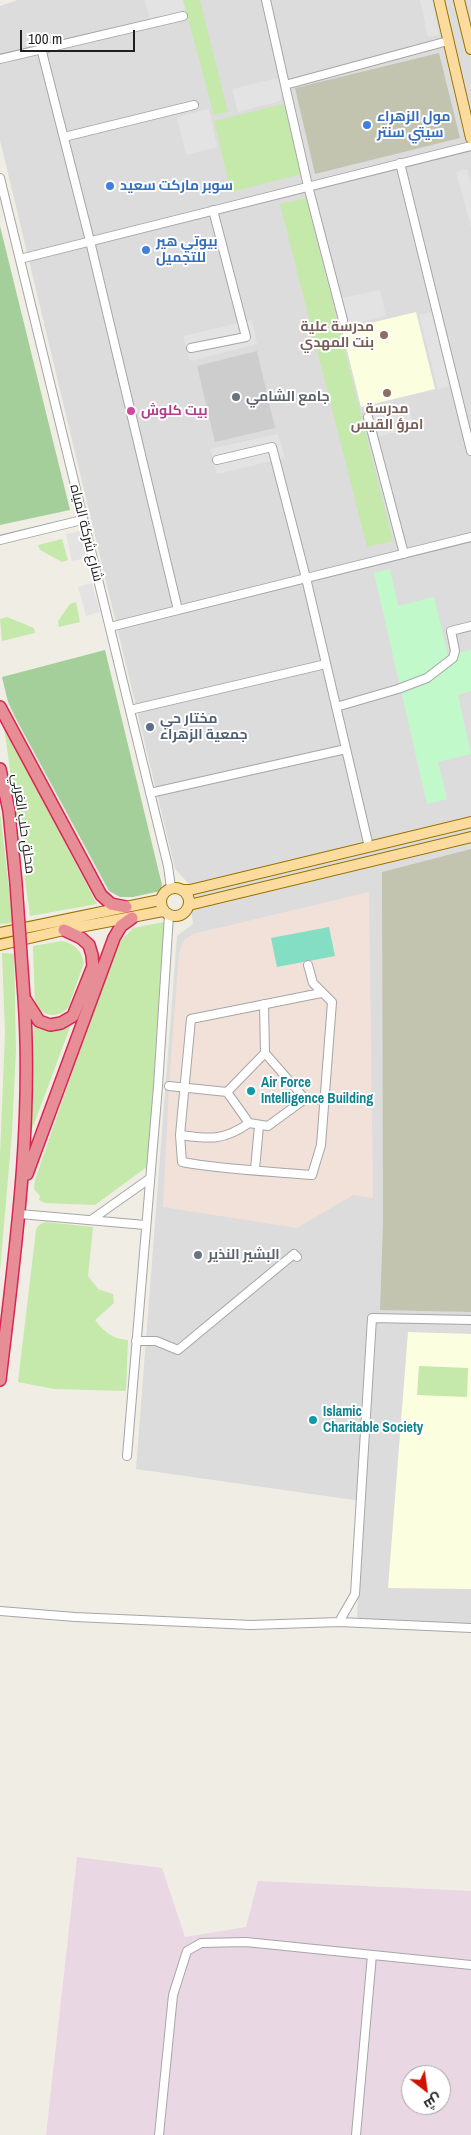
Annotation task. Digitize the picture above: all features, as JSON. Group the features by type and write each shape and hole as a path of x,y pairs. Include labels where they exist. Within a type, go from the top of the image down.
{"highway":[{"path":"0,707 101,895 110,904 126,907"},
{"name":"محلق حلب الغربي","path":"0,769 9,811 24,997"},
{"path":"22,1188 114,938 121,926 132,918"},
{"path":"24,997 39,1021 50,1026 61,1024 73,1016 93,966 92,955 89,945 81,938 64,930"},
{"path":"0,1380 20,1214 27,1120 24,997"}],"main road":[{"path":"439,0 468,115 471,138"},
{"path":"459,0 471,49"},
{"path":"160,900 164,892 171,888 190,890 471,822"},
{"path":"189,904 471,837"},
{"path":"0,945 64,930 132,918 166,913 182,915 189,904 188,896 183,890"},
{"path":"0,933 160,900"},
{"path":"160,900 166,913"}],"street":[{"path":"266,0 308,186 343,320"},
{"path":"0,59 183,16"},
{"path":"285,85 448,41"},
{"path":"42,48 178,610"},
{"path":"64,137 194,105"},
{"path":"20,258 471,146"},
{"path":"400,163 471,451"},
{"name":"شارع شركة المياه","path":"0,178 168,866 171,888"},
{"path":"191,348 246,337 213,210"},
{"path":"368,417 404,554"},
{"path":"217,460 272,447 306,578 369,847"},
{"path":"0,540 82,520"},
{"path":"110,627 471,537"},
{"path":"336,707 398,689 427,678 453,658 455,651 451,631 471,626"},
{"path":"130,710 326,664"},
{"path":"150,793 346,750"},
{"path":"127,1456 158,1086 166,913"},
{"path":"308,965 313,984 332,1002 321,1145 312,1175 210,1167 182,1162 180,1135 191,1019 321,993"},
{"path":"264,1004 265,1052 305,1099"},
{"path":"227,1092 265,1052"},
{"path":"169,1086 227,1092 249,1123 259,1126 268,1126 305,1099 325,1100"},
{"path":"180,1135 218,1138 229,1135 249,1123"},
{"path":"254,1169 259,1126"},
{"path":"91,1220 149,1180"},
{"path":"20,1214 145,1225"},
{"path":"136,1341 156,1340 178,1350 294,1254 297,1256"},
{"path":"339,1622 355,1594 372,1318 471,1320"},
{"path":"0,1611 251,1625 339,1622 471,1628"},
{"path":"159,2135 173,1995 187,1951 201,1944 246,1942 471,1965"},
{"path":"356,2135 372,1955"}],"shaded area":[{"path":"18,0 471,0 471,1628 357,1623 361,1501 136,1469 177,936 193,924 188,883 175,869 0,140 0,6"},
{"path":"145,0 183,0 186,13 150,20"},
{"path":"420,0 432,0 439,35 428,37"},
{"path":"439,53 460,138 315,174 295,88"},
{"path":"278,78 282,92 280,101 238,112 232,89"},
{"path":"209,109 217,147 186,155 177,117"},
{"path":"467,169 471,185 471,227 456,172"},
{"path":"380,290 386,316 348,325 342,298"},
{"path":"416,312 435,389 361,407 342,330"},
{"path":"432,312 451,386 438,389 419,315"},
{"path":"252,320 257,344 190,361 183,336"},
{"name":"جامع الشامي","path":"257,351 275,428 215,442 197,366"},
{"path":"408,402 414,428 376,437 370,411"},
{"path":"278,434 285,458 217,474 210,449"},
{"path":"80,531 86,558 72,561 66,534"},
{"path":"92,583 100,612 86,616 78,587"},
{"path":"471,849 471,1312 380,1310 383,1223 382,872"},
{"path":"369,892 373,1198 353,1195 297,1228 163,1207 169,1086 179,953 184,940 193,934"},
{"path":"408,1332 471,1334 471,1589 388,1588"},
{"path":"77,1857 162,1868 185,1937 246,1927 258,1881 471,1891 471,2135 46,2135"}],"green space":[{"path":"183,0 200,0 228,112 214,115"},
{"path":"284,104 302,174 231,192 214,121"},
{"path":"306,198 393,541 367,547 280,204"},
{"path":"0,226 70,510 0,525"},
{"path":"62,539 68,560 62,562 40,550 38,545"},
{"path":"390,569 398,606 434,597 448,655 471,650 471,691 458,695 471,754 438,762 447,799 427,804 374,573"},
{"path":"76,602 80,622 59,627 58,621 70,604"},
{"path":"7,617 34,628 35,633 2,641 0,619"},
{"path":"105,650 162,885 160,891 133,897 120,897 109,891 15,717 8,702 2,677"},
{"path":"4,726 97,904 30,916"},
{"path":"0,811 13,923 0,924"},
{"path":"164,922 148,1166 95,1205 45,1203 39,1200 40,1196 34,1189 35,1180 116,946 133,928"},
{"path":"329,927 335,956 277,967 271,938"},
{"path":"62,941 77,948 84,963 68,1008 59,1014 51,1015 42,1012 35,1005 33,946"},
{"path":"2,953 14,954 16,1050 12,1132 0,1271 0,1155 5,1033"},
{"path":"72,1022 31,1132 34,1023 43,1028 53,1030"},
{"path":"45,1222 93,1227 88,1276 98,1289 113,1294 114,1303 95,1320 109,1334 128,1340 126,1391 54,1389 18,1382 36,1230 39,1225"},
{"path":"419,1366 468,1368 467,1397 417,1395"}],"place":[{"name":"مول الزهراء سيتي سنتر","path":"367,125"},
{"name":"سوبر ماركت سعيد","path":"110,186"},
{"name":"بيوتي هير للتجميل","path":"146,250"},
{"name":"مدرسة علية بنت المهدي","path":"384,335"},
{"name":"مدرسة امرؤ القيس","path":"387,393"},
{"name":"جامع الشامي","path":"236,397"},
{"name":"بيت كلوش","path":"131,411"},
{"name":"مختار حي جمعية الزهراء","path":"150,727"},
{"name":"Air Force Intelligence Building","path":"251,1091"},
{"name":"البشير النذير","path":"198,1255"},
{"name":"Islamic Charitable Society","path":"313,1420"}]}
